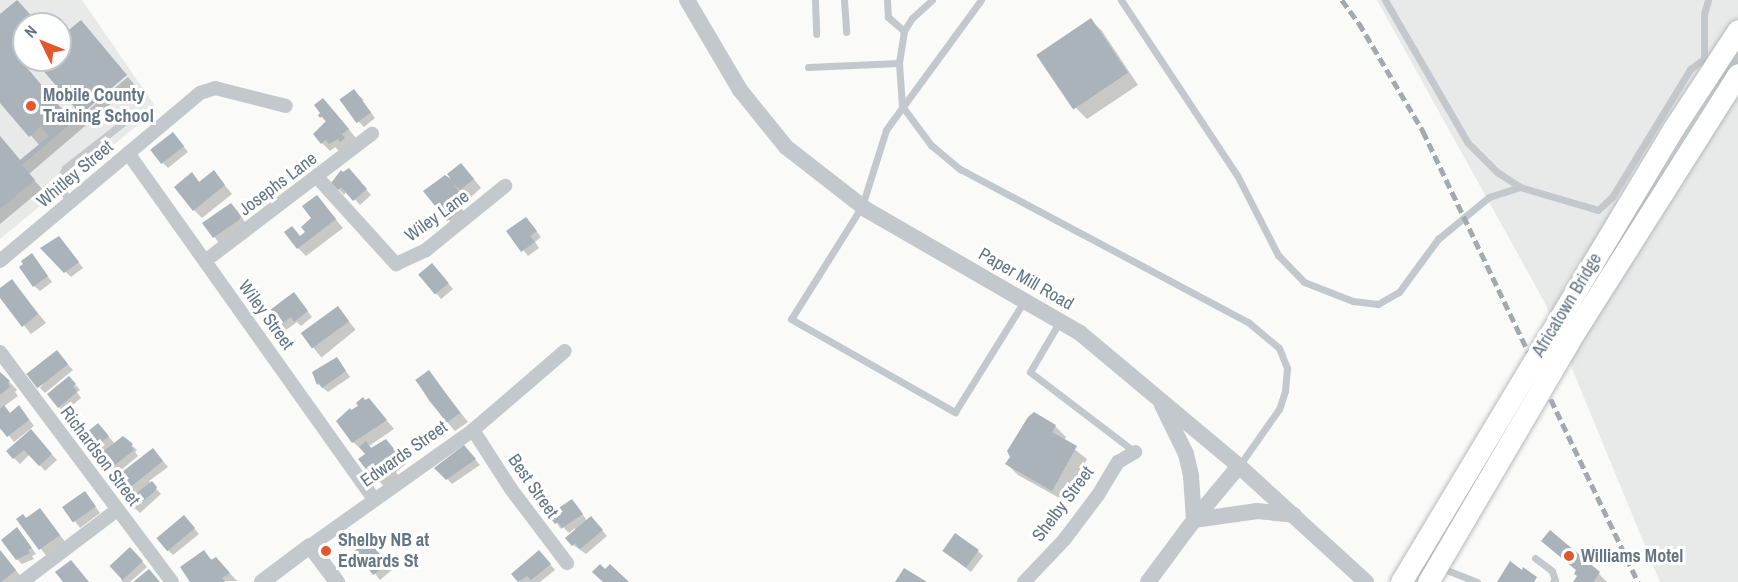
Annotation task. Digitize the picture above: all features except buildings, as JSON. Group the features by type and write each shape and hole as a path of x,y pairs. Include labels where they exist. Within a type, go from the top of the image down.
{"main road":[{"name":"Africatown Bridge","path":"1401,582 1673,129 1738,30"},
{"name":"Africatown Bridge","path":"1431,576 1571,338 1734,75"}],"street":[{"name":"Paper Mill Road","path":"687,0 740,90 786,147 862,206 1080,333 1239,466 1366,582"},
{"path":"1734,75 1738,57"},
{"name":"Whitley Street","path":"0,261 200,93 215,88 286,106"},
{"name":"Josephs Lane","path":"205,261 372,134"},
{"name":"Wiley Street","path":"128,153 374,498"},
{"name":"Wiley Lane","path":"316,177 396,264 426,250 505,186"},
{"name":"Edwards Street","path":"261,582 374,498 473,430 564,351"},
{"name":"Richardson Street","path":"0,352 172,582"},
{"path":"1159,399 1186,454 1191,476 1194,520"},
{"name":"Best Street","path":"473,430 511,489 567,562"},
{"name":"Shelby Street","path":"1024,582 1064,540 1098,495 1118,462 1135,452"},
{"path":"1148,582 1194,520 1239,466"},
{"path":"22,582 117,510"},
{"path":"1194,520 1257,511 1294,515"},
{"path":"310,546 337,582"}],"lane":[{"path":"815,0 816,34"},
{"path":"844,0 846,32"},
{"path":"887,0 888,17 904,31"},
{"path":"932,0 912,18 904,31 899,63 902,106 931,145 960,170 1248,322 1279,348 1287,368 1285,391 1279,409 1239,466"},
{"path":"981,0 950,46 902,106 886,130 862,206 791,318 955,412 1024,300"},
{"path":"1121,0 1237,175 1278,255 1304,282 1353,301 1378,304 1399,292 1438,239 1464,216 1489,197 1520,187"},
{"path":"1385,0 1468,143 1497,172 1520,187 1598,210 1612,197 1690,69 1704,59"},
{"path":"1704,59 1704,14 1708,0"},
{"path":"1704,59 1734,75"},
{"path":"808,67 899,63"},
{"path":"70,202 60,188 59,180 65,168 129,118"},
{"path":"1060,321 1030,372 1135,452"},
{"path":"1535,558 1552,571 1555,580 1553,582"},
{"path":"1431,576 1477,582"}],"shaded area":[{"path":"0,0 82,0 157,109 0,239"},
{"path":"1377,0 1738,0 1738,582 1660,582 1545,303"}],"railway":[{"path":"1342,0 1359,23 1423,131 1638,582"}],"place":[{"name":"Mobile County Training School","path":"31,106"},
{"name":"Shelby NB at Edwards St","path":"326,551"},
{"name":"Williams Motel","path":"1569,556"}]}
